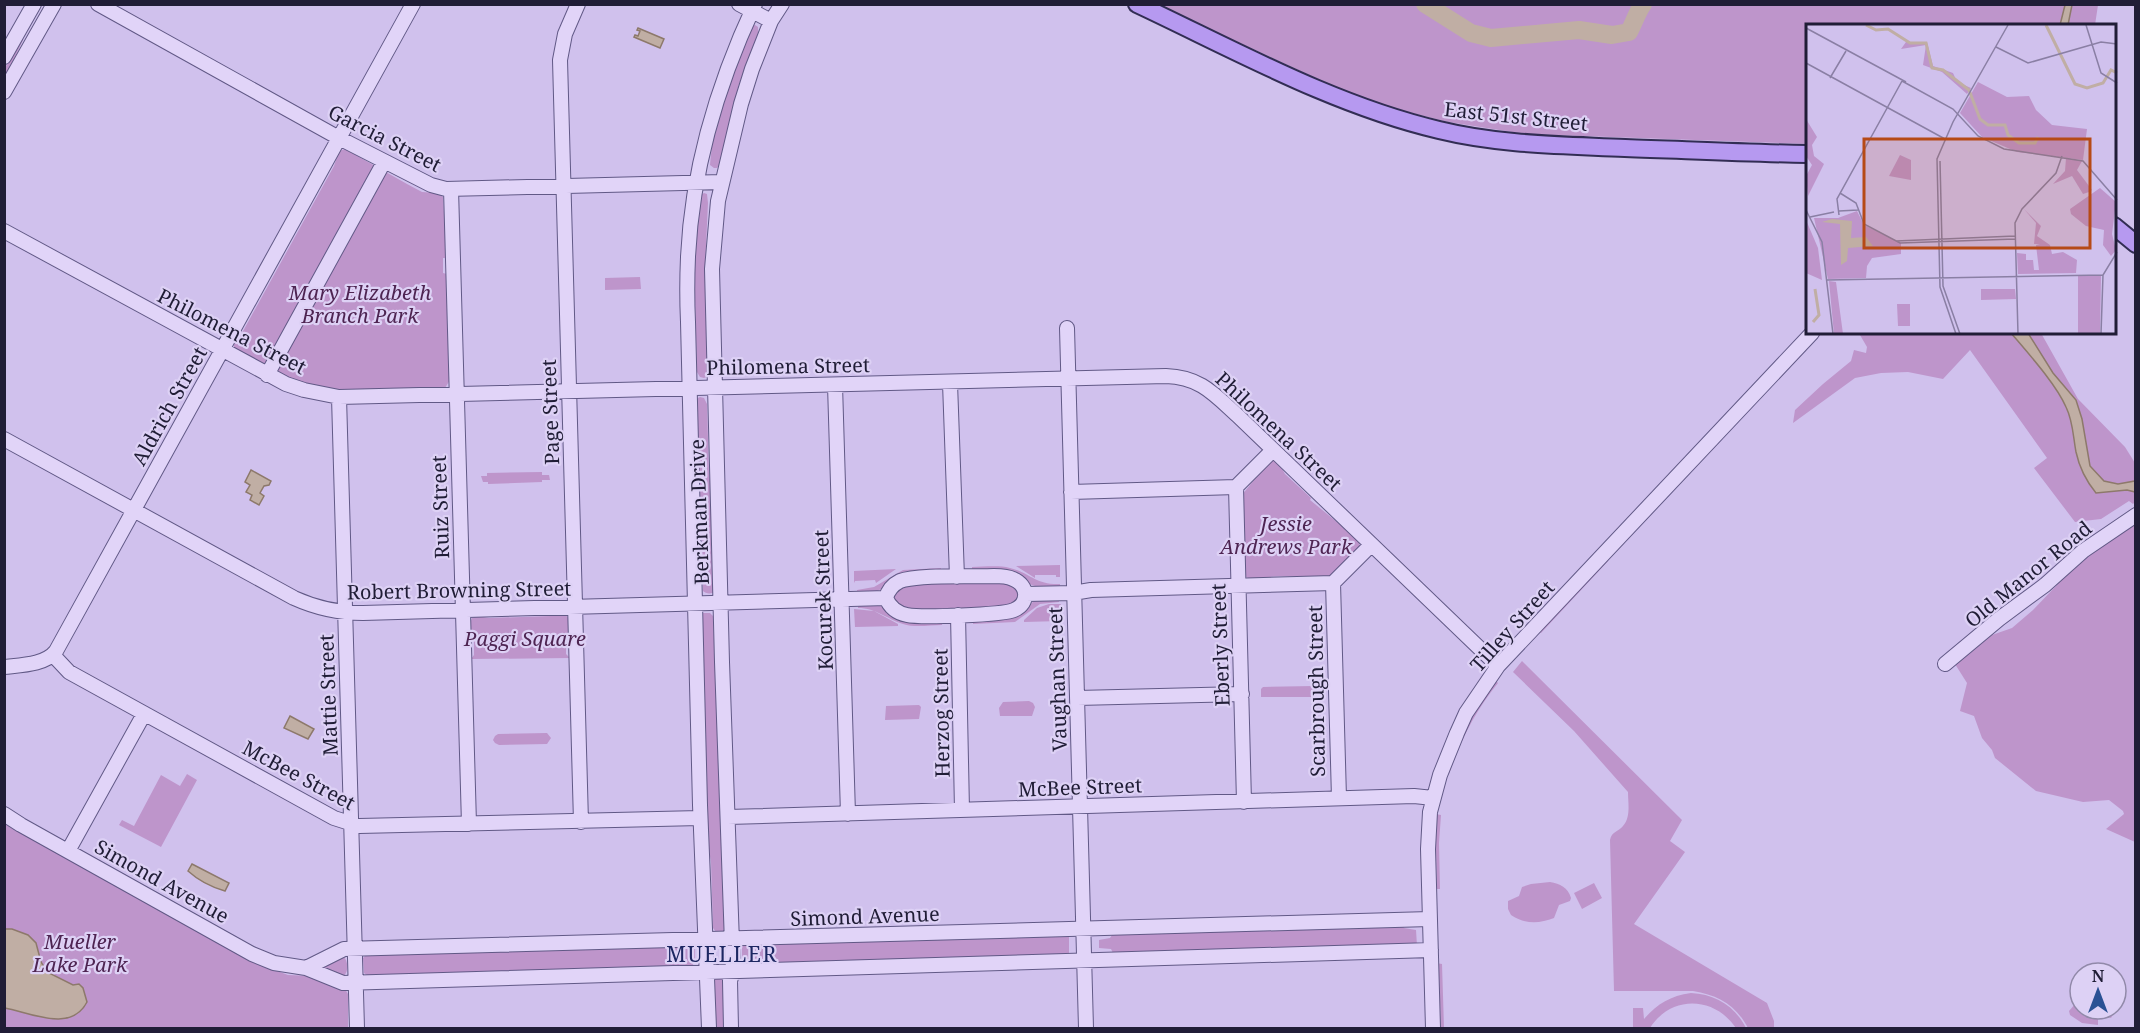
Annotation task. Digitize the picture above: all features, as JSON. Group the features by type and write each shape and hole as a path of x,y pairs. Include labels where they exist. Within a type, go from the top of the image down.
{"main road":[{"name":"East 51st Street","path":"1137,4 1331,94 1388,115 1439,130 1537,144 1806,154"},
{"path":"2116,227 2134,238"}],"street":[{"path":"4,57 34,4"},
{"path":"4,92 54,4"},
{"name":"Garcia Street","path":"98,4 339,138 422,182 441,188 722,182"},
{"name":"Aldrich Street","path":"53,655 412,4"},
{"name":"Page Street","path":"578,4 564,34 560,60 581,822"},
{"path":"739,4 775,10"},
{"name":"Berkman Drive","path":"709,1029 700,818 689,388 688,256 698,182 722,84 754,8"},
{"name":"Berkman Drive","path":"731,1029 730,981 733,971 712,269 718,201 722,182 741,104 775,10"},
{"path":"267,375 384,162"},
{"name":"Ruiz Street","path":"451,189 469,824"},
{"name":"Philomena Street","path":"4,231 267,375 304,390 339,397 1166,376 1192,380 1212,392 1498,666"},
{"name":"Vaughan Street","path":"1067,328 1086,1029"},
{"name":"Tilley Street","path":"1433,1029 1429,826 1433,798 1443,764 1456,733 1498,666 1811,334"},
{"path":"950,383 957,577"},
{"name":"Kocurek Street","path":"835,385 849,814"},
{"name":"Mattie Street","path":"339,397 357,1029"},
{"name":"Robert Browning Street","path":"4,439 294,598 314,606 345,612 886,598"},
{"path":"1071,492 1236,487 1273,450"},
{"name":"Eberly Street","path":"1236,487 1244,802"},
{"name":"Old Manor Road","path":"1945,664 1999,619 2045,585 2083,551 2136,515"},
{"path":"1026,594 1073,593 1087,590 1333,584 1371,545"},
{"path":"1005,577 1022,585 1026,594 1025,601 1011,612 1001,614 907,615 893,609 886,598 891,587 900,581 912,578 1005,577"},
{"name":"Scarbrough Street","path":"1333,584 1339,798"},
{"name":"Herzog Street","path":"958,615 963,810"},
{"path":"4,667 34,662 53,655"},
{"name":"McBee Street","path":"53,655 69,672 334,818 351,824 369,827 700,818"},
{"path":"1077,698 1242,694"},
{"path":"68,851 144,714"},
{"name":"McBee Street","path":"728,817 1339,798 1414,796 1433,798"},
{"name":"Simond Avenue","path":"4,814 252,954 274,963 306,968 340,982 1431,950"},
{"name":"Simond Avenue","path":"306,968 339,951 355,949 1430,919"}],"green space":[{"path":"1157,5 2098,5 2095,24 1806,24 1806,144 1525,134 1448,122 1400,110 1342,90"},
{"path":"750,26 758,27 758,33 738,87 721,164 714,168 710,165 720,111"},
{"path":"20,39 23,40 5,78 5,68"},
{"name":"Mary Elizabeth Branch Park","path":"345,149 422,192 437,193 443,197 447,258 443,258 443,273 447,274 450,380 445,388 333,390 291,380 234,350 234,341 242,333 334,166 339,151"},
{"path":"707,194 708,203 705,267 708,293 709,376 704,378 700,377 697,372 692,256 701,195"},
{"path":"640,277 641,289 605,290 605,278"},
{"path":"1818,334 1821,334 1675,489 1673,488"},
{"path":"2042,334 2078,399 2125,447 2135,463 2135,502 2133,504 2129,501 2101,519 2075,522 2034,468 2047,458 1970,350 1943,379 1908,372 1881,373 1855,378 1793,423 1795,410 1851,361 1854,350 1866,353 1867,347 1860,335"},
{"path":"704,398 707,404 709,475 713,494 715,592 710,593 703,591 702,524 697,489 696,399"},
{"name":"Jessie Andrews Park","path":"1269,461 1276,461 1285,474 1311,498 1310,500 1359,540 1360,547 1341,565 1335,576 1277,576 1254,580 1245,576 1242,495"},
{"path":"542,472 542,475 549,475 550,480 488,484 488,482 483,482 481,476 487,476 487,473"},
{"path":"2135,524 2135,842 2106,829 2124,814 2109,800 2083,802 2036,791 1995,758 1992,750 1982,738 1974,716 1960,711 1967,683 1955,664 1992,635 2012,628 2056,586 2068,569 2115,535"},
{"path":"1609,560 1541,633 1539,632 1605,562"},
{"path":"1060,565 1060,577 1035,575 1035,578 1016,566"},
{"path":"972,567 1010,568 1045,583 1060,584 1060,588 1033,585 1014,571 972,573"},
{"path":"941,568 941,574 888,585 874,593 857,594 857,590 874,587 903,570"},
{"path":"896,569 876,583 875,580 855,581 854,583 854,571"},
{"path":"996,580 1015,584 1021,597 1010,607 914,612 896,604 894,598 895,592 905,585 906,588 906,584"},
{"path":"1059,599 1059,602 1040,604 1015,622 973,624 973,618 986,620 1015,618 1034,601"},
{"path":"858,604 879,605 901,620 910,622 929,623 942,619 942,625 908,625 870,610 858,608"},
{"path":"1049,604 1061,604 1061,621 1024,622 1037,608"},
{"path":"854,609 874,611 898,626 855,627"},
{"path":"710,613 713,616 726,931 716,932 713,928 711,862 706,833 701,614"},
{"name":"Paggi Square","path":"565,614 569,619 566,654 570,658 471,659 474,655 474,642 470,640 472,618"},
{"path":"1522,661 1682,820 1670,841 1685,852 1634,924 1767,1003 1774,1021 1774,1028 1748,1028 1732,1007 1718,998 1702,993 1614,991 1610,840 1612,835 1626,822 1628,792 1574,731 1513,672"},
{"path":"1495,680 1498,683 1469,726 1449,774 1447,774 1465,728"},
{"path":"1314,686 1313,697 1261,697 1263,687"},
{"path":"1029,701 1035,707 1032,716 1000,716 999,708 1003,702"},
{"path":"919,705 921,707 919,719 885,720 886,706"},
{"path":"547,733 551,738 547,744 499,745 493,740 498,734"},
{"path":"187,774 197,780 161,847 119,825 122,820 134,826 161,775 180,786"},
{"path":"1435,814 1441,815 1440,889 1437,889"},
{"name":"Mueller Lake Park","path":"5,824 251,961 288,975 313,976 345,989 348,994 348,1028 5,1028"},
{"path":"1550,882 1563,887 1571,898 1570,901 1559,905 1554,918 1532,922 1511,915 1508,901 1519,896 1522,887"},
{"path":"1594,883 1602,898 1582,909 1574,893"},
{"path":"1402,924 1404,928 1416,930 1417,946 1114,955 1111,949 1099,948 1099,940 1110,938 1114,932"},
{"path":"1069,933 1069,956 742,963 742,944"},
{"path":"692,946 695,949 695,962 691,967 368,976 364,973 363,958 367,954"},
{"path":"343,956 347,966 344,976 335,976 319,965"},
{"path":"1436,963 1442,964 1444,1028 1441,1028 1439,975"},
{"path":"716,978 724,982 725,1028 714,1028 713,980"},
{"path":"1691,993 1708,996 1723,1003 1736,1013 1746,1028 1736,1028 1727,1017 1716,1010 1705,1005 1693,1004 1681,1005 1669,1010 1650,1028 1633,1028 1633,1008 1643,1008 1644,1019 1664,1002"},
{"path":"2079,1021 2098,1021 2098,1025"}],"shaded area":[{"path":"2065,5 2072,5 2068,24 2060,24"},
{"path":"638,28 664,39 660,48 634,37 638,36 640,31 637,30"},
{"path":"2012,334 2029,334 2053,373 2076,400 2082,419 2090,466 2104,481 2118,484 2135,481 2135,492 2127,490 2096,493 2079,463 2066,407 2041,369"},
{"path":"251,470 271,481 260,493 264,496 259,505 250,500 252,495 246,492 250,485 245,482"},
{"path":"290,716 314,729 308,739 284,728"},
{"path":"192,864 229,883 225,891 192,875 188,871"},
{"path":"5,929 28,935 36,943 41,962 47,972 73,985 79,984 83,988 87,1002 80,1011 71,1017 61,1019 5,1008"}],"waterway":[{"path":"1425,4 1471,33 1491,38 1579,30 1612,35 1629,32 1643,4"}],"district":[{"name":"MUELLER","path":"722,954"}]}
